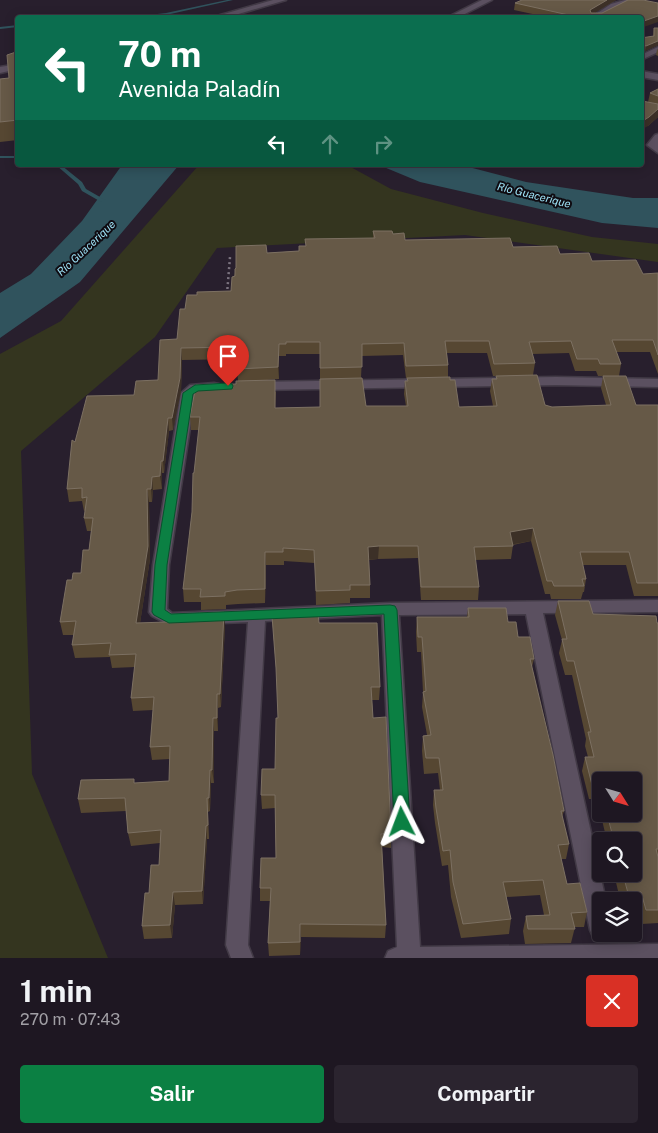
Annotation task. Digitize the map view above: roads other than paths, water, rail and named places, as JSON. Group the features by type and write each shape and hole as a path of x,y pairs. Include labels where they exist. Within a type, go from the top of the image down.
{"street":[{"path":"225,15 282,0"},
{"path":"456,15 488,0"},
{"path":"599,15 614,6 632,0"},
{"path":"644,56 658,49"},
{"path":"0,70 15,67"},
{"path":"644,76 658,77"},
{"path":"658,137 652,145 658,150"},
{"path":"658,383 556,381 195,388 188,393 161,565 158,612 169,619 390,610 658,606"},
{"path":"533,607 594,892"},
{"path":"390,610 403,958 658,955"},
{"path":"242,958 237,945 257,615"},
{"path":"604,942 607,955"}],"water":[{"name":"Río Guacerique","path":"121,167 177,167 80,282 0,338 0,293 31,274 82,221"},
{"name":"Río Guacerique","path":"384,167 469,167 526,182 633,198 658,198 658,228 602,223 420,182"}],"waterway":[{"path":"156,15 231,0"},
{"path":"0,28 15,26"},
{"path":"0,157 15,157"},
{"path":"60,167 80,183 84,190 105,202"}]}
